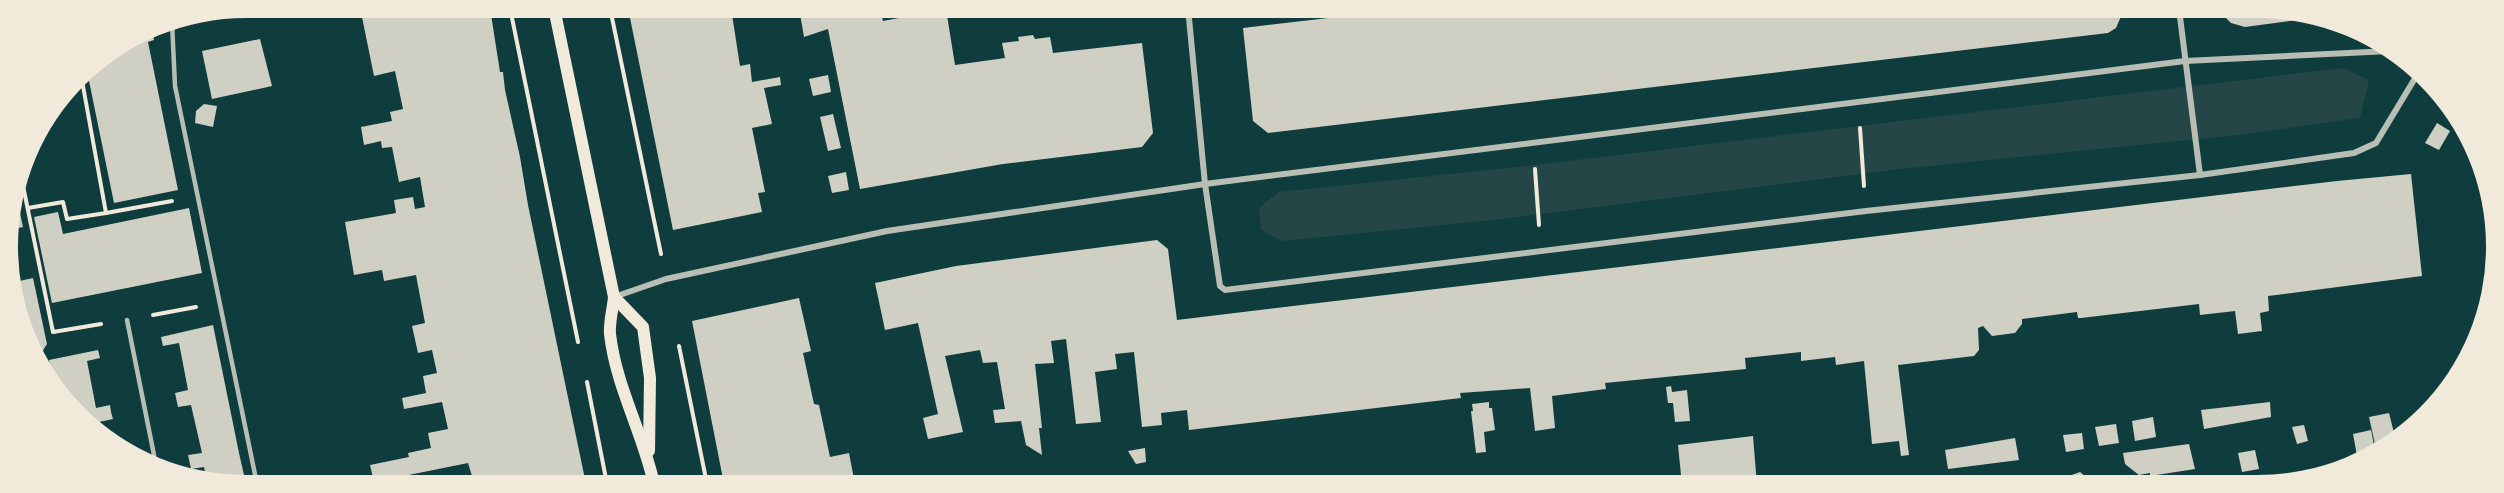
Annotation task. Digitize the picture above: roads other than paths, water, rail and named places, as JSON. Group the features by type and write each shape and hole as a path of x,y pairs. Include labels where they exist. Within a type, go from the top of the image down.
{"main road":[{"path":"556,18 614,297 610,333 620,382 652,475"},
{"path":"614,297 644,327 650,378 649,461"}],"street":[{"path":"1189,18 1205,184 1220,286 1226,290 1866,211 2200,175 2354,153 2376,143 2414,80"},
{"path":"2180,18 2200,175"},
{"path":"614,297 666,279 887,231 1205,184 2185,61 2376,52"}],"lane":[{"path":"172,30 175,86 255,475"},
{"path":"127,320 154,456"}]}
